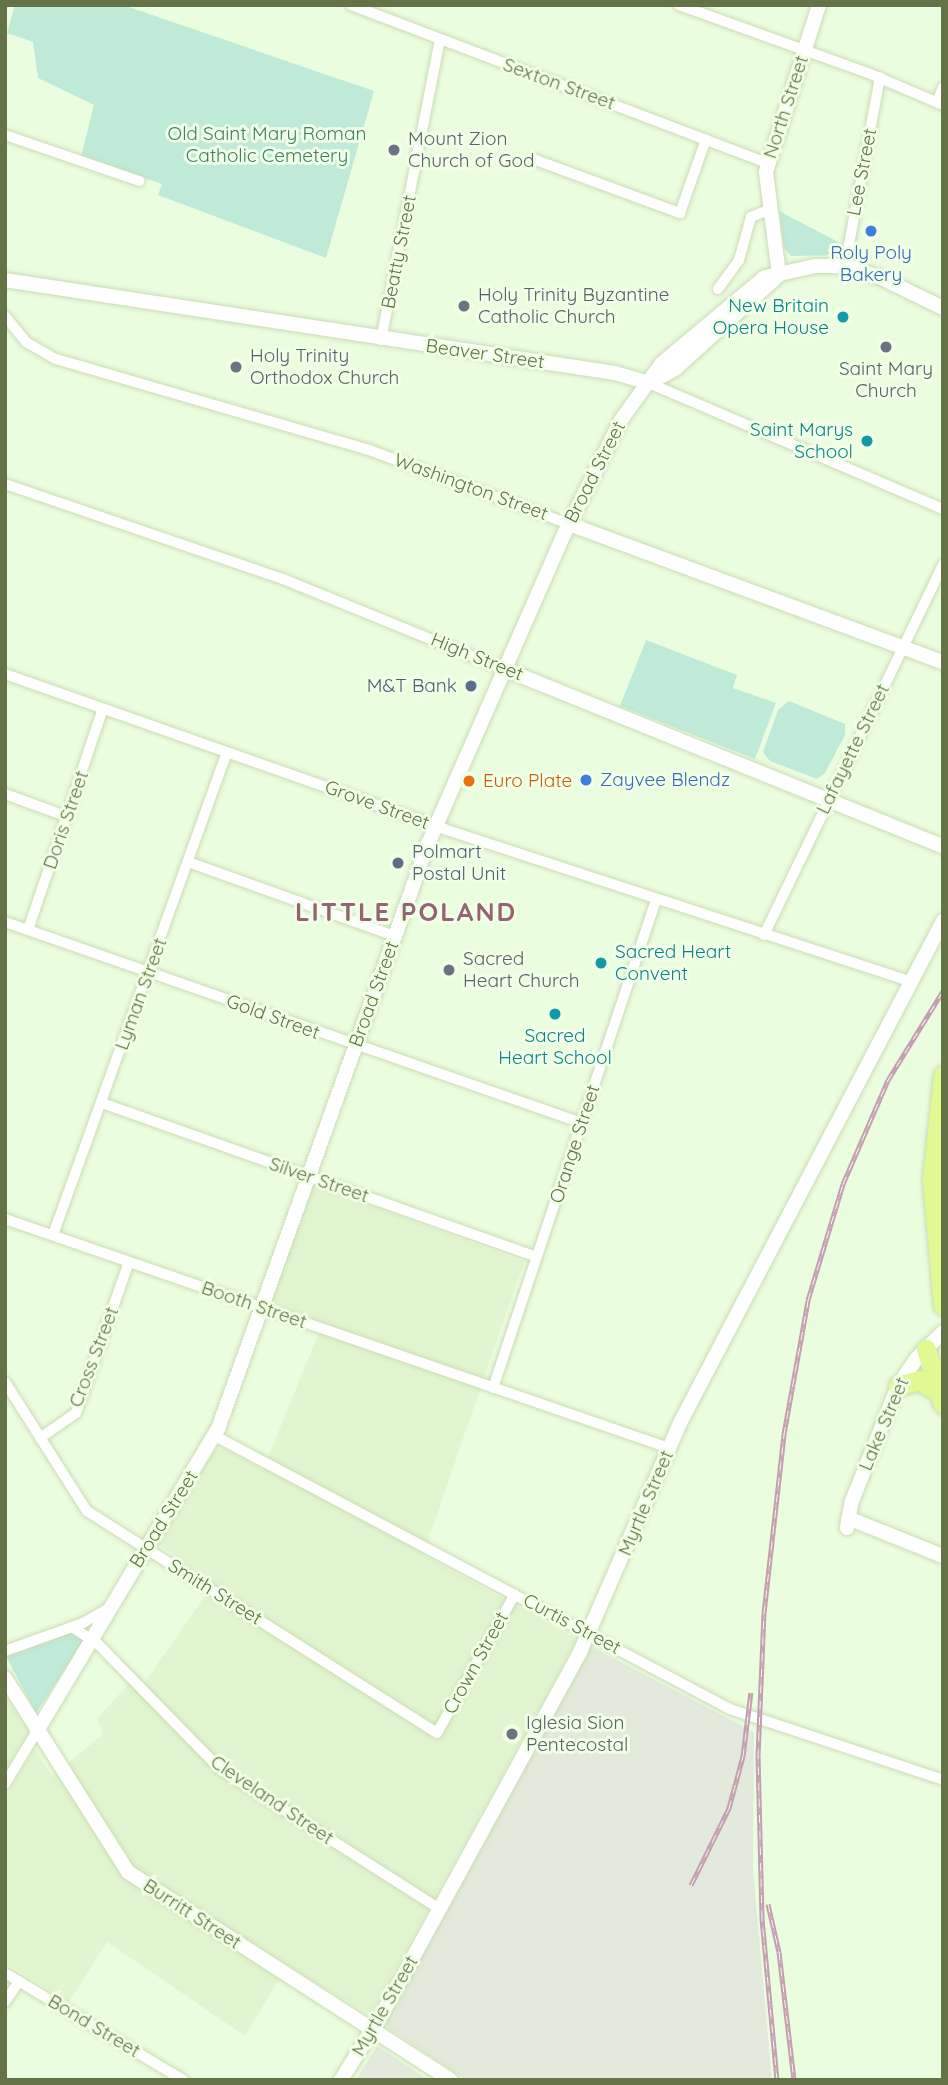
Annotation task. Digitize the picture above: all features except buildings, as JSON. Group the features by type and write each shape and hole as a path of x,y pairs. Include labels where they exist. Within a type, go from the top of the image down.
{"highway":[{"path":"943,1075 932,1180 943,1306"},
{"path":"934,1341 941,1398"},
{"path":"898,1386 919,1380 941,1398"}],"street":[{"name":"Sexton Street","path":"351,5 768,163"},
{"path":"679,5 880,77 940,103 943,87"},
{"name":"North Street","path":"779,275 768,210 768,163 819,5"},
{"name":"Beatty Street","path":"381,340 440,40"},
{"name":"Lee Street","path":"845,266 880,77"},
{"path":"5,135 139,181"},
{"path":"533,159 680,213 706,139"},
{"path":"718,289 741,256 751,217 768,210"},
{"name":"Broad Street","path":"5,1784 215,1436 435,826 569,524 621,419 662,363 735,298 762,278 815,266 845,266 879,277 943,308"},
{"name":"Beaver Street","path":"5,279 381,340 603,371 649,383 943,509"},
{"name":"Washington Street","path":"5,316 35,349 62,361 369,450 943,662"},
{"path":"5,338 16,331"},
{"name":"High Street","path":"5,484 283,579 943,846"},
{"name":"Lafayette Street","path":"764,935 943,564"},
{"name":"Grove Street","path":"5,674 435,826 656,901 911,982"},
{"name":"Doris Street","path":"28,930 103,709"},
{"name":"Lyman Street","path":"53,1235 150,973 227,752"},
{"path":"5,794 68,817"},
{"path":"188,862 395,936"},
{"name":"Orange Street","path":"498,1390 537,1257 656,901"},
{"name":"Myrtle Street","path":"341,2080 373,2030 589,1634 669,1448 943,921"},
{"name":"Gold Street","path":"5,922 582,1123"},
{"name":"Silver Street","path":"102,1103 537,1257"},
{"name":"Booth Street","path":"5,1219 669,1448"},
{"name":"Cross Street","path":"40,1438 76,1413 129,1262"},
{"name":"Lake Street","path":"934,1341 898,1386 847,1523 943,1556"},
{"name":"Smith Street","path":"5,1382 87,1511 437,1733"},
{"name":"Curtis Street","path":"215,1436 748,1716 943,1780"},
{"name":"Crown Street","path":"437,1733 515,1594"},
{"path":"5,1651 72,1627 109,1608"},
{"path":"72,1627 93,1639"},
{"name":"Cleveland Street","path":"93,1639 220,1769 440,1909"},
{"name":"Burritt Street","path":"5,1678 130,1874 451,2080"},
{"name":"Bond Street","path":"5,1973 183,2080"},
{"path":"5,2002 19,1981"}],"shaded area":[{"path":"316,1185 524,1262 423,1555 577,1639 370,2015 287,1966 245,2036 107,1942 69,2002 5,1962 5,1799 35,1749 52,1776 103,1734 97,1718 138,1674 145,1682 214,1583 156,1542 215,1450 225,1449 263,1470 323,1322 271,1303 310,1189"},
{"path":"588,1645 754,1732 753,1869 772,2080 466,2080 382,2024"},
{"path":"5,1696 29,1732 5,1770"},
{"path":"377,2046 428,2080 356,2080"}],"green space":[{"name":"Old Saint Mary Roman Catholic Cemetery","path":"15,5 123,5 374,91 326,258 158,195 162,184 81,156 94,105 38,78 33,42 7,33"},
{"path":"779,211 842,244 839,255 791,256 784,248"},
{"path":"646,640 737,675 733,688 776,703 755,759 620,706"},
{"path":"789,701 845,724 845,735 825,773 817,779 770,761 763,752 778,710"},
{"path":"73,1632 85,1639 36,1713 6,1656"}],"railway":[{"path":"777,2080 762,1918 758,1756 764,1613 784,1434 808,1300 843,1184 888,1080 943,991"},
{"path":"691,1885 729,1808 743,1756 751,1692"},
{"path":"768,1904 779,1952 794,2080"}],"place":[{"name":"Mount Zion Church of God","path":"394,150"},
{"name":"Roly Poly Bakery","path":"871,231"},
{"name":"Holy Trinity Byzantine Catholic Church","path":"464,306"},
{"name":"New Britain Opera House","path":"843,317"},
{"name":"Saint Mary Church","path":"886,347"},
{"name":"Holy Trinity Orthodox Church","path":"236,367"},
{"name":"Saint Marys School","path":"867,441"},
{"name":"M&T Bank","path":"471,686"},
{"name":"Zayvee Blendz","path":"586,780"},
{"name":"Euro Plate","path":"469,781"},
{"name":"Polmart Postal Unit","path":"398,863"},
{"name":"Sacred Heart Convent","path":"601,963"},
{"name":"Sacred Heart Church","path":"449,970"},
{"name":"Sacred Heart School","path":"555,1014"},
{"name":"Iglesia Sion Pentecostal","path":"512,1734"}],"district":[{"name":"LITTLE POLAND","path":"406,912"}]}
